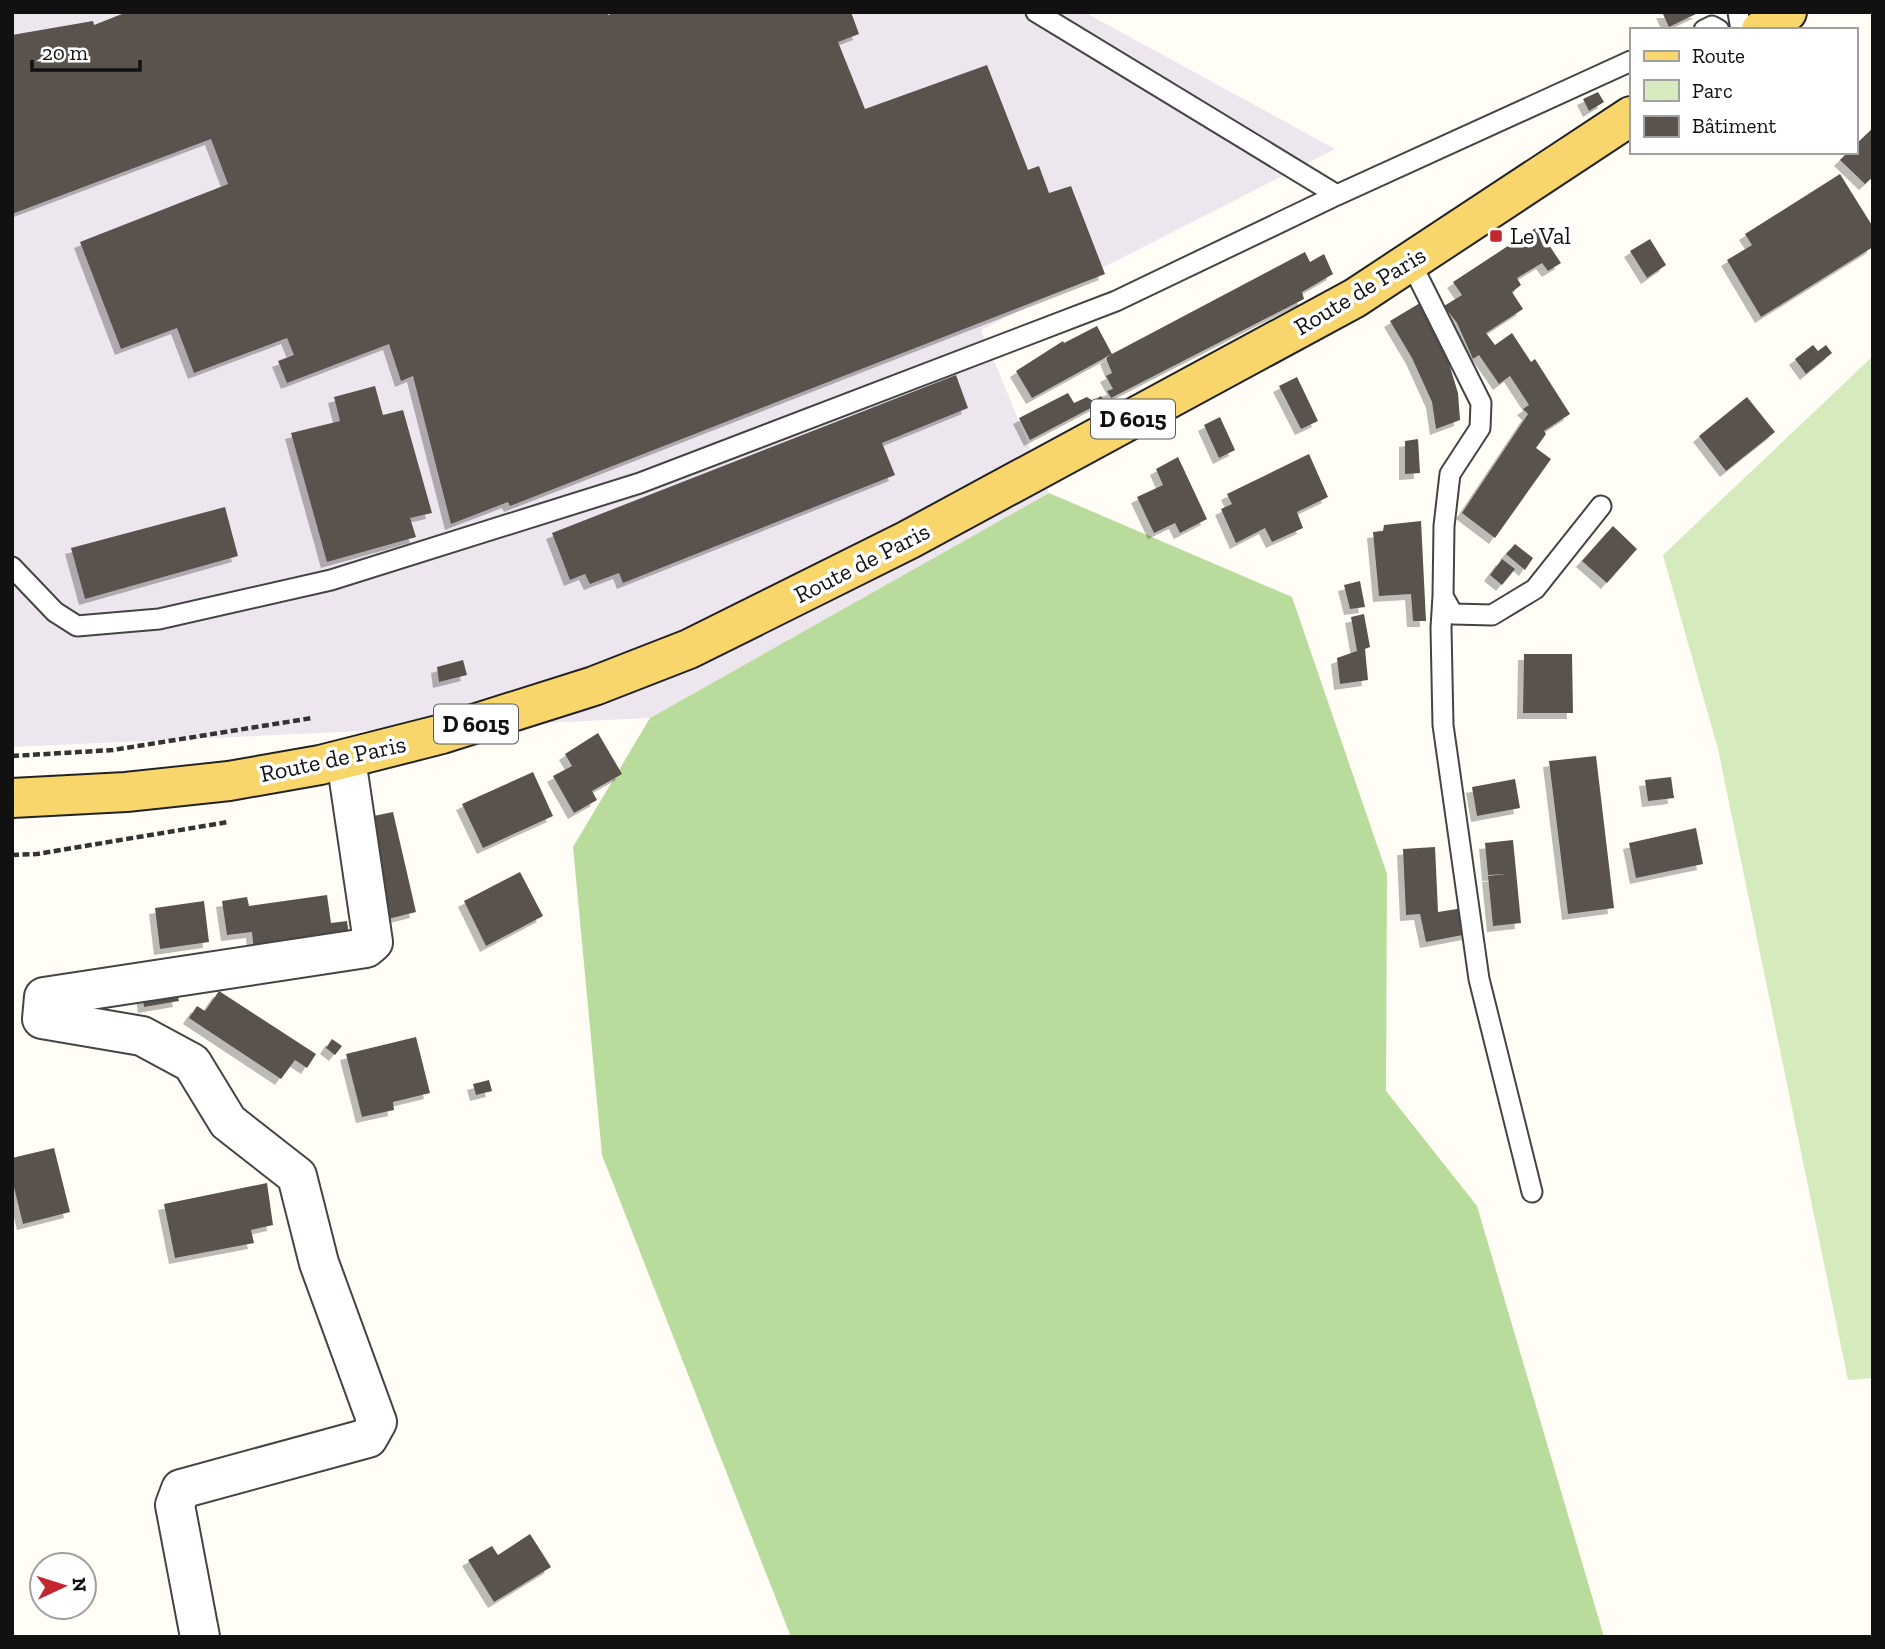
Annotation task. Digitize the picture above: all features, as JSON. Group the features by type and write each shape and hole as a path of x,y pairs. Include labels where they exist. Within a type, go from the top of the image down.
{"main road":[{"path":"1764,28 1787,12"},
{"name":"Route de Paris","path":"12,797 126,792 229,781 346,759 514,712 594,686 689,649 813,588 1031,474 1331,311 1630,117"}],"street":[{"path":"200,1637 174,1505 181,1489 368,1438 377,1422 319,1263 297,1176 228,1122 192,1063 142,1036 27,1020 44,998 366,948 373,942 346,759"}],"lane":[{"path":"1036,12 1337,195"},
{"path":"12,568 55,612 78,626 159,619 331,580 640,483 1090,311 1630,61"},
{"path":"1410,261 1481,402 1480,428 1450,474 1444,526 1441,628 1443,725 1479,979 1532,1192"},
{"path":"1443,596 1452,614 1492,615 1535,589 1601,506"}],"path":[{"path":"12,756 113,750 312,718"},
{"path":"12,855 37,854 236,820"}],"shaded area":[{"path":"1084,12 1335,149 981,330 1049,493 650,718 12,747 12,14"}],"green space":[{"path":"1873,356 1873,1378 1848,1380 1718,749 1663,555"},
{"path":"1049,493 1292,597 1387,874 1386,1091 1477,1206 1604,1637 791,1637 602,1155 573,847 650,718"}],"building":[{"path":"127,12 607,12 608,15 616,12 851,12 859,34 838,42 865,109 987,65 1028,170 1039,166 1049,193 1071,186 1105,274 510,506 508,502 451,524 413,376 401,381 389,344 287,383 278,361 294,355 287,338 194,373 177,328 121,349 80,242 228,184 211,139 12,214 12,35 93,21 94,25"},
{"path":"1662,12 1700,12 1669,27"},
{"path":"1598,92 1604,102 1589,111 1583,99"},
{"path":"1873,128 1873,177 1865,184 1840,160 1846,154 1857,154 1857,143"},
{"path":"1840,174 1873,227 1873,247 1761,317 1727,260 1752,245 1745,234"},
{"path":"1537,227 1561,263 1548,271 1542,263 1517,278 1521,285 1512,292 1523,309 1486,333 1495,345 1512,333 1531,362 1535,359 1570,414 1544,431 1546,434 1536,448 1551,459 1495,538 1462,513 1528,414 1523,409 1529,405 1510,376 1499,384 1479,355 1473,359 1457,323 1444,306 1462,295 1453,282"},
{"path":"1650,239 1666,265 1647,278 1630,251"},
{"path":"1305,252 1310,262 1324,254 1333,274 1302,292 1304,299 1111,398 1107,391 1113,389 1106,376 1112,373 1106,358"},
{"path":"1420,303 1439,331 1458,393 1460,420 1436,429 1432,402 1412,358 1390,321"},
{"path":"1097,326 1112,354 1032,398 1016,371 1063,341 1064,343"},
{"path":"1813,345 1818,351 1826,345 1832,353 1806,374 1795,359"},
{"path":"956,375 968,408 882,443 895,475 623,583 619,573 590,584 585,574 570,580 552,533"},
{"path":"1297,377 1318,421 1301,429 1279,386"},
{"path":"375,386 383,415 403,410 432,513 410,518 416,537 327,562 291,433 340,421 334,397"},
{"path":"1068,393 1074,403 1087,397 1093,401 1101,396 1104,401 1030,440 1019,418"},
{"path":"1747,397 1775,432 1726,471 1699,436"},
{"path":"1220,417 1235,450 1219,458 1204,425"},
{"path":"1418,439 1420,473 1405,474 1405,441"},
{"path":"1309,454 1328,497 1297,512 1303,528 1272,542 1265,528 1236,543 1221,509 1232,504 1227,494"},
{"path":"1178,457 1207,519 1180,533 1175,523 1154,533 1137,497 1163,485 1156,469"},
{"path":"225,507 238,556 85,599 71,548"},
{"path":"1421,521 1426,621 1413,621 1411,594 1379,596 1373,532 1383,531 1384,525"},
{"path":"1613,526 1637,549 1607,583 1582,561"},
{"path":"1515,544 1533,558 1525,570 1506,554"},
{"path":"1502,559 1515,569 1502,585 1490,575"},
{"path":"1360,581 1365,607 1350,609 1344,585"},
{"path":"1364,614 1370,647 1365,649 1368,680 1340,684 1337,658 1357,651 1351,617"},
{"path":"1524,654 1572,654 1573,713 1523,713"},
{"path":"463,660 467,675 439,682 437,667"},
{"path":"598,733 622,774 592,791 597,800 574,813 553,776 572,766 565,754"},
{"path":"1596,756 1614,908 1568,914 1549,761"},
{"path":"533,772 553,816 483,848 462,804"},
{"path":"1671,777 1674,798 1648,801 1645,780"},
{"path":"1515,779 1520,808 1477,816 1472,787"},
{"path":"393,812 416,912 388,919 364,818"},
{"path":"1696,828 1703,864 1636,878 1629,843"},
{"path":"1513,840 1521,923 1493,926 1488,876 1506,874 1488,875 1485,843"},
{"path":"1435,847 1438,912 1463,908 1468,934 1426,942 1420,914 1406,915 1403,849"},
{"path":"520,872 543,916 486,946 464,901"},
{"path":"327,895 331,923 347,921 349,935 254,952 252,932 227,935 222,901 247,897 249,906"},
{"path":"204,901 209,942 160,949 155,908"},
{"path":"176,989 179,1001 144,1007 142,993"},
{"path":"219,991 316,1054 307,1068 295,1060 281,1079 189,1018 197,1006 205,1011"},
{"path":"416,1037 430,1093 393,1102 394,1110 362,1117 346,1054"},
{"path":"332,1039 342,1046 335,1055 326,1048"},
{"path":"489,1080 492,1091 476,1095 473,1084"},
{"path":"54,1148 70,1212 23,1224 12,1179 12,1158"},
{"path":"267,1183 273,1225 251,1230 254,1243 175,1258 164,1204"},
{"path":"530,1534 551,1567 494,1602 468,1560 492,1546 498,1555"}],"place":[{"name":"Le Val","path":"1496,236"}]}
